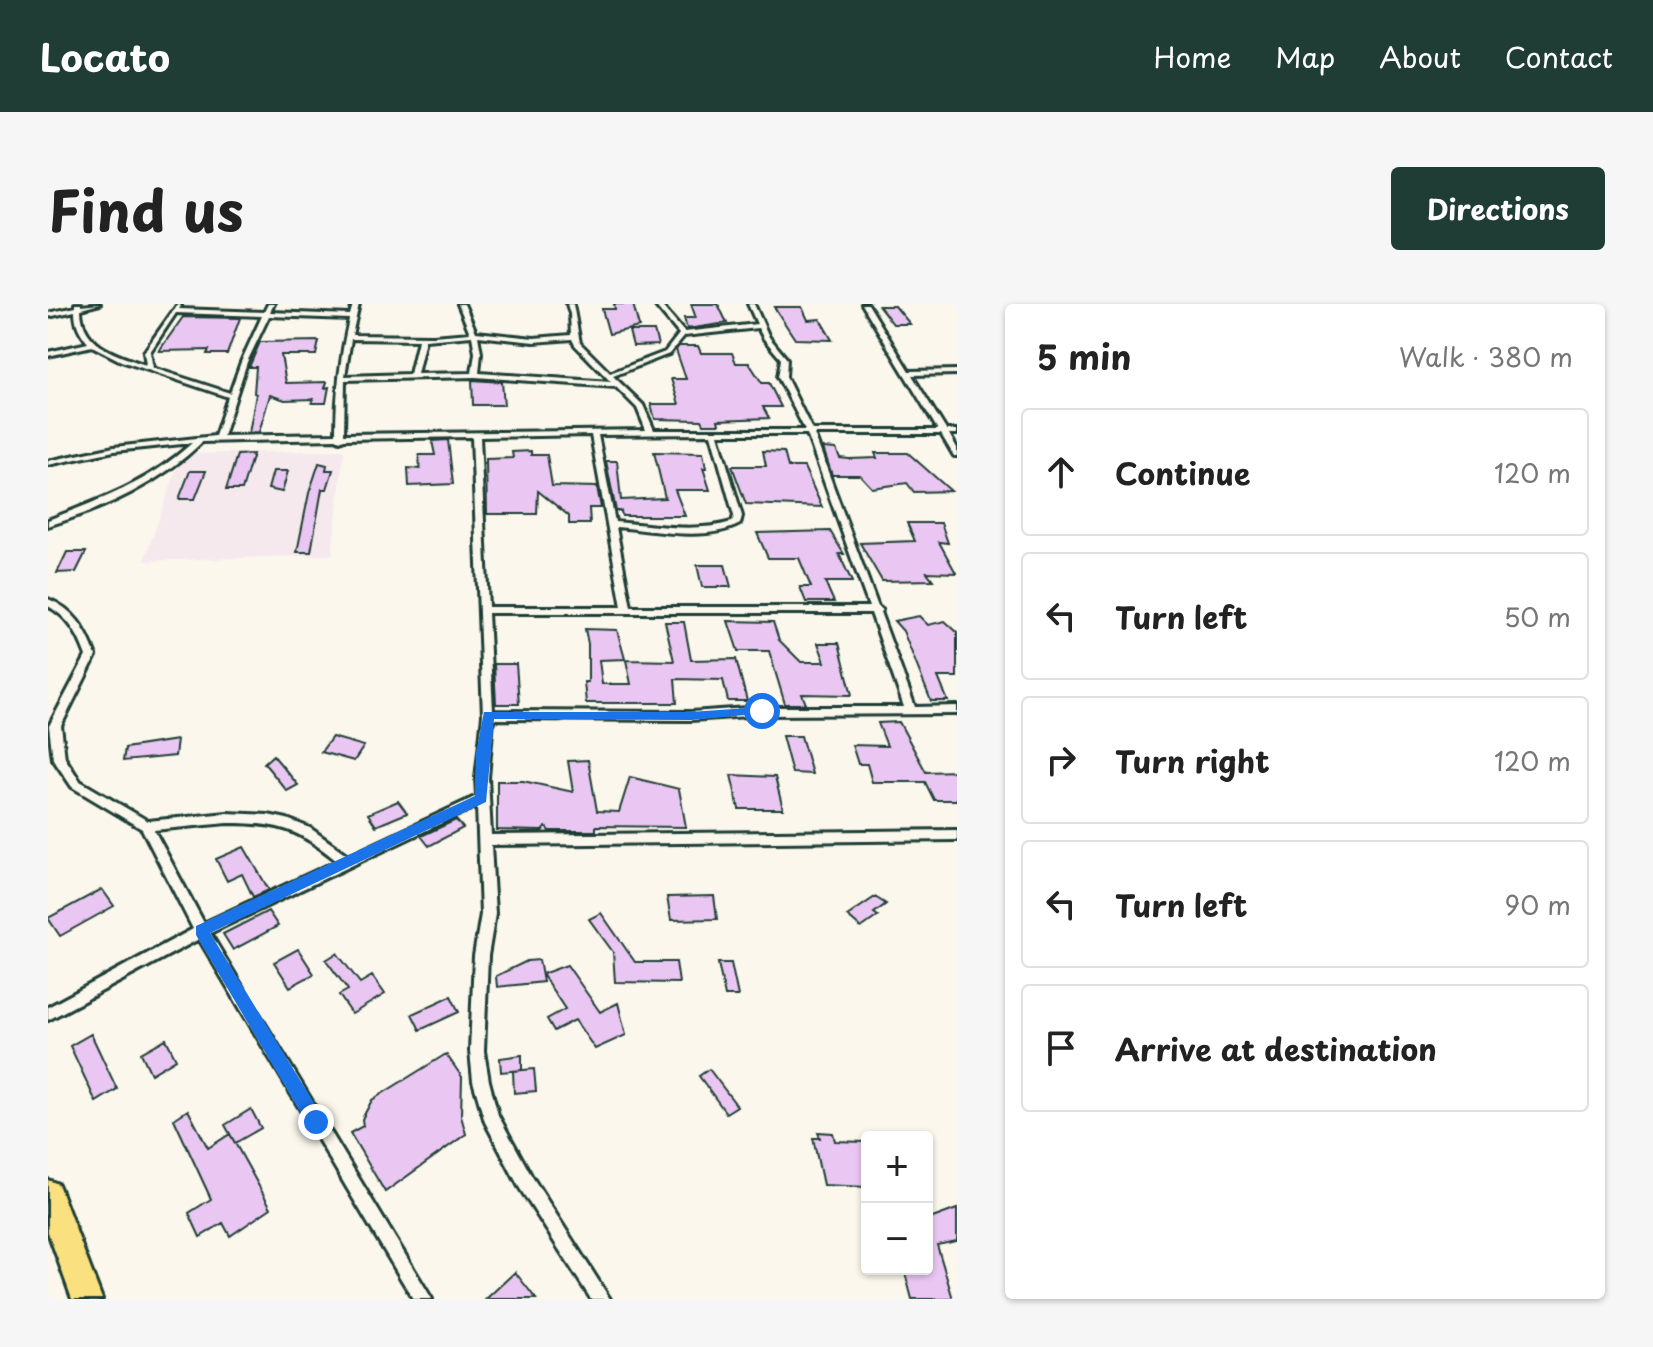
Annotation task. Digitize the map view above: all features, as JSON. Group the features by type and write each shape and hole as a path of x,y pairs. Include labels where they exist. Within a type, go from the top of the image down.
{"main road":[{"path":"48,1194 87,1299"}],"street":[{"path":"48,315 97,304"},
{"path":"218,438 231,396 271,304"},
{"path":"340,439 342,378 357,304"},
{"path":"461,304 477,334 479,358 475,375"},
{"path":"571,304 575,317 573,337 582,350 640,407 651,432"},
{"path":"657,304 682,334"},
{"path":"751,304 760,326 784,359 782,377 810,433 911,710"},
{"path":"865,304 957,454"},
{"path":"78,306 79,326 92,344 125,362 231,396"},
{"path":"150,368 147,352 177,308 354,317"},
{"path":"610,375 667,353 682,334 760,326"},
{"path":"349,337 422,338 477,334 534,340 573,337"},
{"path":"413,375 422,338"},
{"path":"48,354 92,344"},
{"path":"907,373 957,372"},
{"path":"342,378 475,375 620,385"},
{"path":"48,463 114,449 218,438 340,439 651,432 957,432"},
{"path":"594,433 627,610"},
{"path":"611,524 686,529 724,528 736,524 738,516 714,433"},
{"path":"476,437 488,715 482,753 488,914 481,956 477,1051 481,1081 491,1117 525,1181 601,1299"},
{"path":"48,523 135,490 172,466 199,441"},
{"path":"48,602 65,610 83,630 91,656 55,726 59,759 76,784 146,826 201,931 423,1299"},
{"path":"483,610 877,610"},
{"path":"488,715 691,716 762,711 957,710"},
{"path":"48,1014 201,931 482,799"},
{"path":"146,826 240,818 279,821 308,832 346,861"},
{"path":"485,840 957,835"}],"shaded area":[{"path":"344,450 332,555 144,561 182,454"}],"building":[{"path":"614,304 633,304 639,327 609,334 602,309 615,309"},
{"path":"691,304 718,304 727,323 687,329 684,318 696,318"},
{"path":"879,306 895,306 910,324 893,324"},
{"path":"774,307 802,307 808,320 820,319 832,340 795,339"},
{"path":"183,317 240,318 227,354 207,354 209,350 159,351"},
{"path":"629,331 654,331 658,345 633,346"},
{"path":"319,341 316,355 281,355 286,383 327,382 326,403 312,403 313,399 285,400 270,395 259,432 249,433 256,394 256,367 249,367 260,342"},
{"path":"679,346 698,346 701,353 732,353 736,363 749,363 762,383 769,383 781,407 763,407 769,418 718,420 719,424 704,424 702,420 655,419 651,404 679,404 671,379 686,379 676,350"},
{"path":"472,380 502,382 504,405 473,405"},
{"path":"448,440 453,484 409,486 408,468 420,469 419,455 435,455 432,441"},
{"path":"823,448 836,449 840,458 849,459 877,458 875,453 908,453 951,491 914,492 907,483 872,488 860,475 832,475"},
{"path":"531,451 531,455 547,455 552,486 597,487 601,508 589,508 590,524 569,524 569,516 538,491 537,514 487,514 486,459 513,458 512,452"},
{"path":"763,451 784,452 788,467 804,467 822,507 746,504 732,466 766,466"},
{"path":"654,452 703,453 706,468 703,468 710,490 675,490 685,516 622,516 621,511 616,511 606,461 617,461 621,500 665,498"},
{"path":"253,454 242,490 226,490 237,455"},
{"path":"319,463 327,465 326,470 333,470 327,489 322,489 311,552 297,552 309,493"},
{"path":"190,471 206,471 195,499 179,499"},
{"path":"273,471 288,471 282,492 268,489"},
{"path":"907,523 941,523 948,543 939,542 956,573 927,572 933,580 882,581 860,543 915,541"},
{"path":"830,531 844,554 839,554 852,582 825,582 834,602 806,602 800,587 811,587 799,558 768,558 757,533"},
{"path":"67,552 86,552 76,572 57,573"},
{"path":"697,565 725,565 731,587 702,587"},
{"path":"919,616 928,625 945,621 957,632 957,677 938,677 948,701 931,701 903,631 894,621"},
{"path":"728,621 773,622 779,640 801,662 825,662 818,643 839,643 852,695 802,694 806,704 785,704 769,651 738,651"},
{"path":"665,622 684,622 691,660 736,659 747,701 728,701 723,680 675,679 677,703 586,703 584,682 588,682 588,644 585,629 617,630 625,659 599,660 602,684 631,684 626,660 674,661"},
{"path":"494,664 516,664 519,704 496,704"},
{"path":"899,722 926,772 957,771 957,800 934,800 925,782 872,782 867,764 858,764 852,745 887,746 878,723"},
{"path":"782,736 801,736 812,774 792,773"},
{"path":"332,737 364,746 354,761 321,752"},
{"path":"177,740 175,756 123,761 125,748"},
{"path":"273,755 298,785 287,791 264,763"},
{"path":"588,760 597,811 619,812 630,777 679,789 686,827 596,826 596,831 549,831 546,827 542,831 497,830 497,781 523,781 573,792 568,761"},
{"path":"731,775 775,777 783,809 739,809"},
{"path":"398,801 407,813 376,826 368,814"},
{"path":"456,820 463,828 429,846 421,836"},
{"path":"244,847 269,890 253,897 242,874 227,881 216,859"},
{"path":"102,889 114,906 60,936 48,918"},
{"path":"714,896 717,919 671,920 667,897"},
{"path":"875,897 886,904 874,913 878,916 861,928 847,916"},
{"path":"268,911 278,926 233,950 223,934"},
{"path":"601,913 635,962 676,962 679,983 615,982 613,952 589,919"},
{"path":"298,949 314,974 290,987 274,962"},
{"path":"337,953 360,983 372,976 385,994 352,1014 339,995 348,990 326,960"},
{"path":"539,960 543,982 497,987 496,976 527,961"},
{"path":"718,963 731,963 738,996 725,996"},
{"path":"567,965 600,1012 618,1003 626,1035 595,1049 575,1020 554,1031 547,1019 565,1009 542,974"},
{"path":"451,996 459,1012 420,1030 412,1014"},
{"path":"91,1034 117,1089 96,1102 70,1046"},
{"path":"166,1039 176,1059 151,1074 141,1053"},
{"path":"446,1054 462,1077 461,1116 466,1134 385,1192 350,1133 363,1126 362,1119 372,1100"},
{"path":"522,1055 522,1070 501,1072 500,1058"},
{"path":"534,1069 536,1091 514,1093 513,1071"},
{"path":"709,1069 737,1106 726,1113 699,1076"},
{"path":"251,1109 261,1128 235,1143 225,1125"},
{"path":"188,1110 208,1148 230,1134 271,1208 230,1236 223,1223 200,1237 189,1213 211,1199 174,1119"},
{"path":"818,1132 833,1133 835,1141 861,1142 861,1187 823,1185 813,1138 820,1138"},
{"path":"957,1209 957,1241 937,1245 953,1299 912,1299 906,1275 933,1275 933,1218"},
{"path":"515,1272 536,1299 486,1299"}],"route":[{"path":"316,1122 201,931 482,799 482,753 488,715 691,716 762,711"}]}
